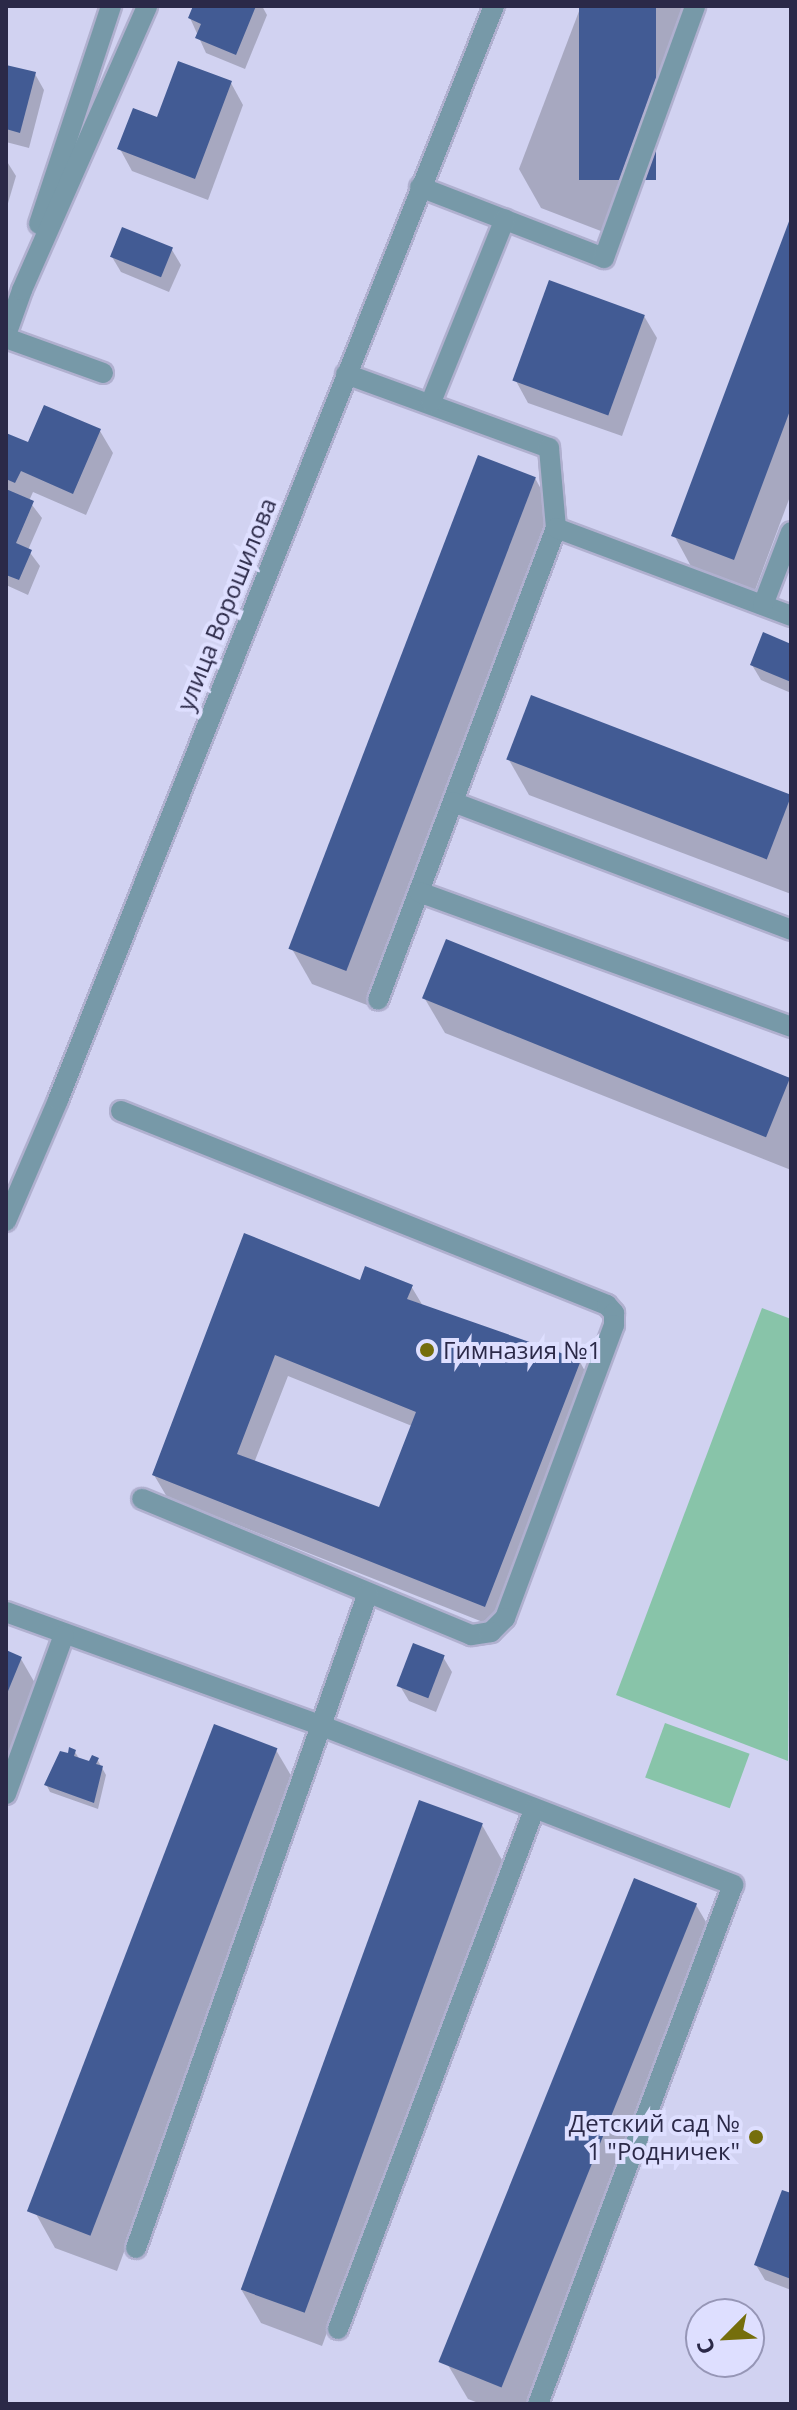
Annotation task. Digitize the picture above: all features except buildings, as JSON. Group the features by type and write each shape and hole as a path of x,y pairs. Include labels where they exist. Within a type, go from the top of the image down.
{"street":[{"path":"6,322 111,6"},
{"path":"103,373 6,337 22,290 147,6"},
{"name":"улица Ворошилова","path":"6,1221 58,1100 494,6"},
{"path":"420,187 604,258 695,6"},
{"path":"431,402 505,219"},
{"path":"346,374 431,402 549,448 556,528 378,1000"},
{"path":"556,528 791,616"},
{"path":"763,605 791,532"},
{"path":"453,802 791,930"},
{"path":"419,892 791,1027"},
{"path":"121,1111 607,1305 614,1313 614,1325 505,1618 491,1632 471,1635 142,1499"},
{"path":"136,2248 368,1593"},
{"path":"6,1612 322,1726 733,1885 538,2404"},
{"path":"6,1794 64,1635"},
{"path":"338,2329 534,1810"}],"green space":[{"path":"762,1308 791,1319 788,1761 616,1695"},
{"path":"665,1723 750,1754 730,1808 645,1778"}],"place":[{"name":"Гимназия №1","path":"427,1350"},
{"name":"Детский сад № 1 \"Родничек\"","path":"756,2137"}]}
